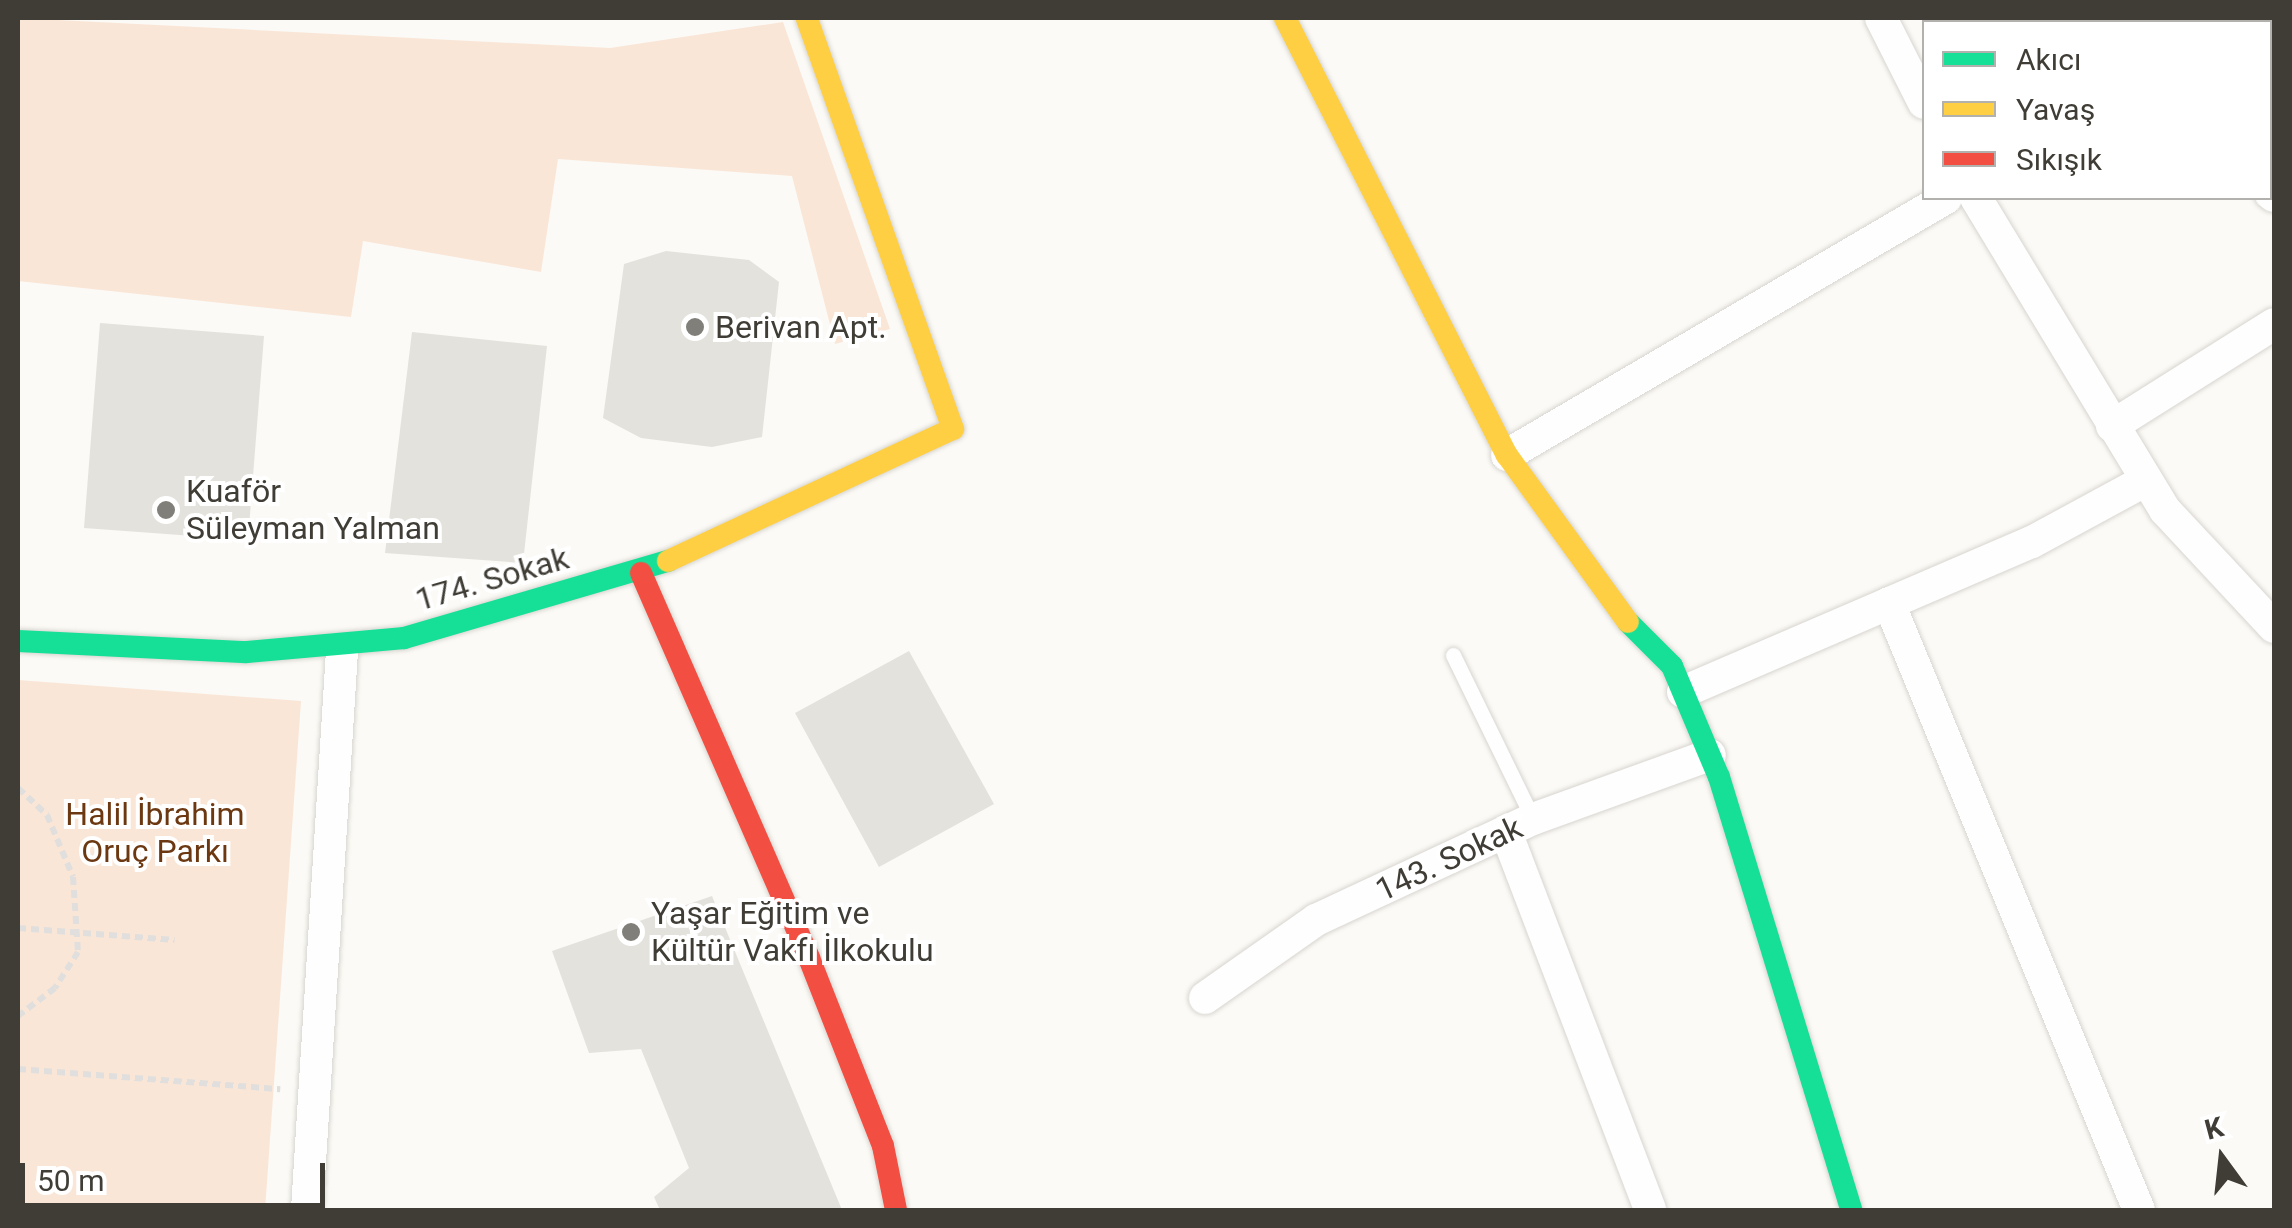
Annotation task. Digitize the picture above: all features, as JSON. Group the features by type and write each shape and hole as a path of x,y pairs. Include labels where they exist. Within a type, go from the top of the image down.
{"street":[{"name":"174. Sokak","path":"18,641 342,650 642,573 791,511 952,428 807,18"},
{"path":"1285,18 1508,455 1598,592 1672,666 1710,755 1851,1210"},
{"path":"1880,18 1922,99"},
{"path":"1508,455 1943,200"},
{"path":"1977,200 2146,480 2274,627"},
{"path":"2112,426 2274,324"},
{"path":"1684,692 1889,604 2146,480"},
{"path":"642,573 809,958 883,1146 896,1210"},
{"path":"1889,604 2139,1210"},
{"path":"307,1210 342,650"},
{"name":"143. Sokak","path":"1205,998 1316,920 1520,826 1710,755"},
{"path":"1520,826 1650,1210"}],"lane":[{"path":"1453,655 1520,826"}],"path":[{"path":"18,788 47,815 72,876 78,933 78,952 54,988 18,1016"},
{"path":"18,928 174,940"},
{"path":"18,1068 314,1093"},
{"path":"18,1208 54,1210"}],"green space":[{"path":"18,18 610,48 783,22 890,329 835,344 792,176 558,159 541,272 363,241 351,317 18,281"},
{"name":"Halil İbrahim Oruç Parkı","path":"18,680 301,701 265,1210 18,1210"}],"building":[{"name":"Berivan Apt.","path":"666,251 749,260 779,282 762,437 712,447 641,438 603,418 624,264"},
{"path":"100,323 264,336 248,540 84,528"},
{"path":"412,332 547,346 523,563 385,553"},
{"path":"909,651 994,804 879,867 795,713"},
{"path":"712,896 842,1210 660,1210 654,1197 689,1168 641,1049 589,1053 552,951"}],"traffic: fast":[{"path":"18,641 247,652 404,638 668,561"},
{"path":"1628,622 1672,666 1719,777 1851,1210"}],"traffic: slow":[{"path":"668,561 953,429 807,18"},
{"path":"1285,18 1507,455 1628,622"}],"traffic: jam":[{"path":"641,573 809,958 883,1146 896,1210"}],"place":[{"name":"Berivan Apt.","path":"695,327"},
{"name":"Kuaför Süleyman Yalman","path":"166,510"},
{"name":"Yaşar Eğitim ve Kültür Vakfı İlkokulu","path":"631,932"}]}
